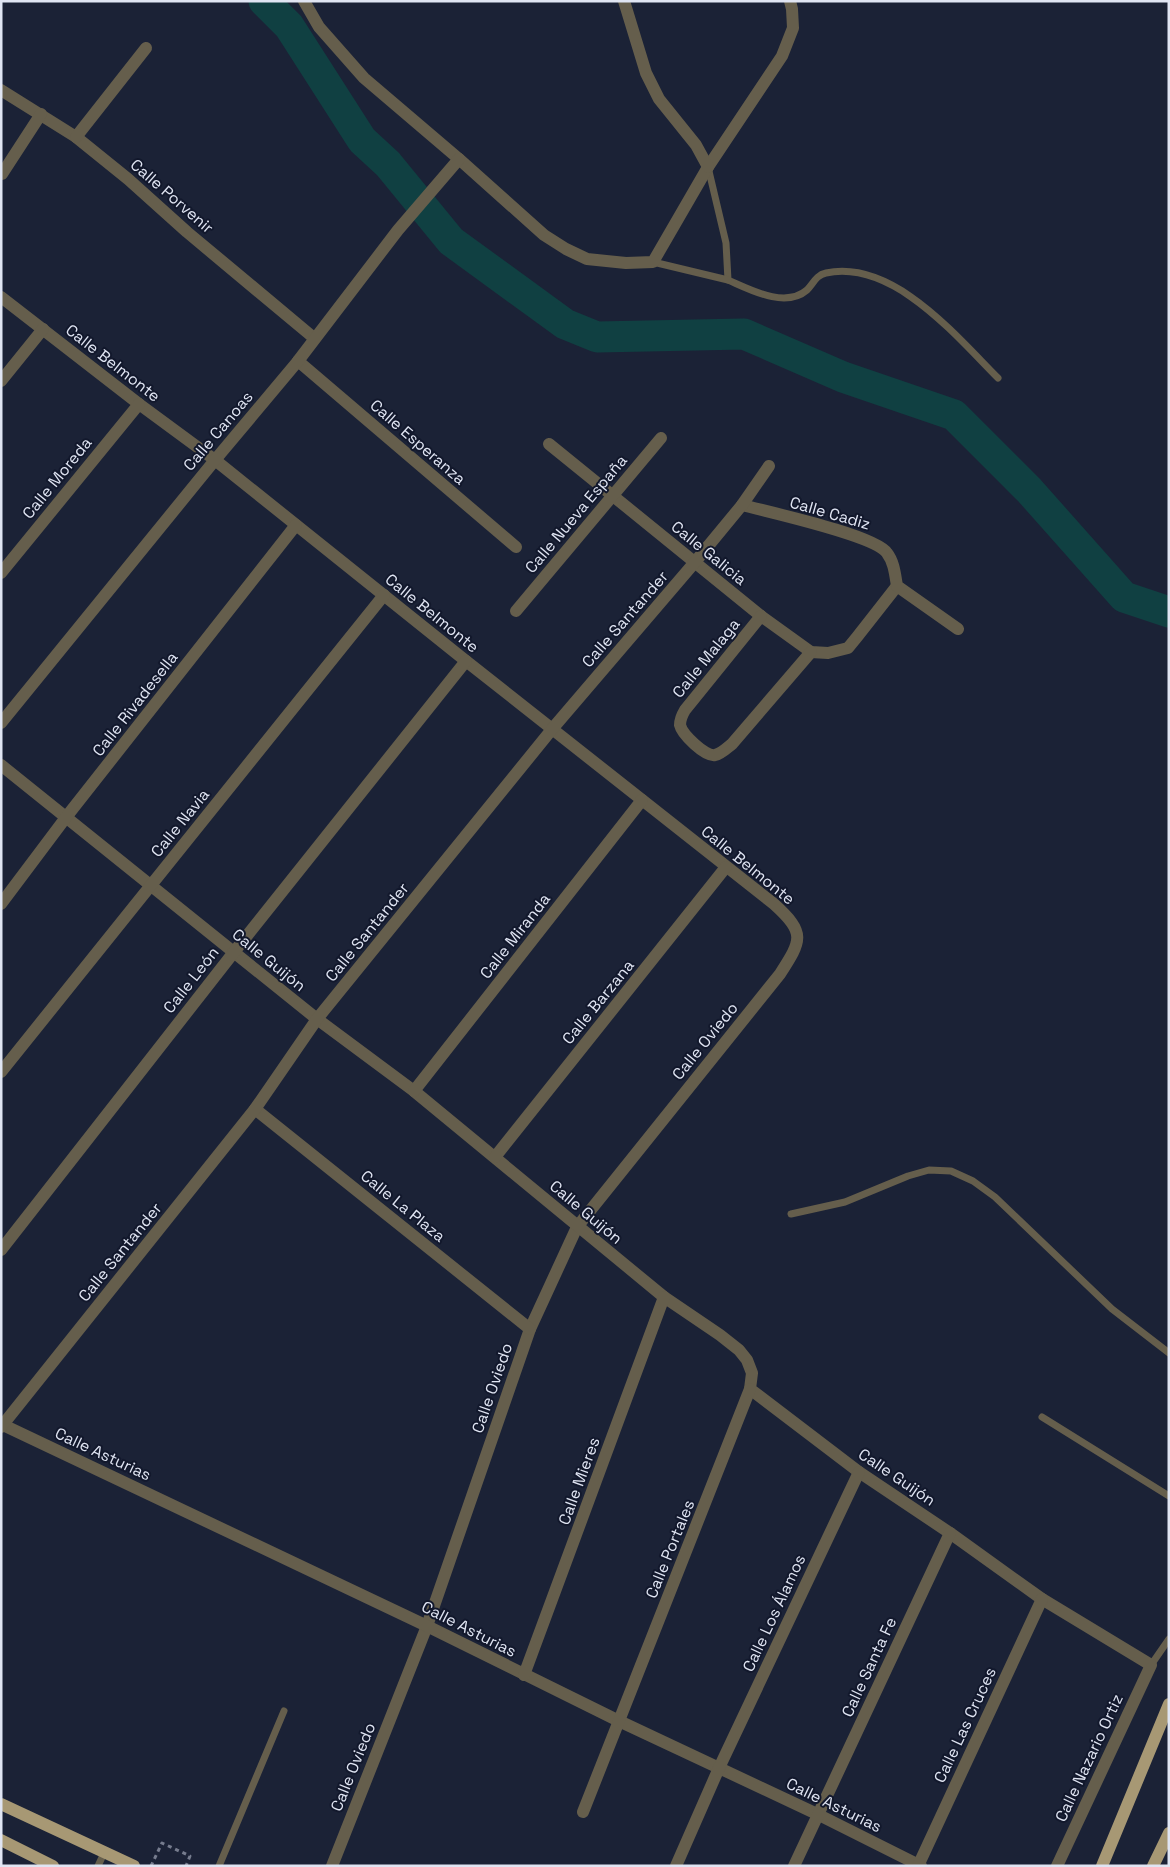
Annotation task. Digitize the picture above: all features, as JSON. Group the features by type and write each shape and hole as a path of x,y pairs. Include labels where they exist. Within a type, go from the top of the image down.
{"main road":[{"path":"1102,1866 1169,1704"},
{"path":"1,1804 134,1866"},
{"path":"1153,1866 1169,1833"},
{"path":"1,1840 53,1866"}],"street":[{"path":"304,1 320,27 364,78 460,159 544,234 566,249 588,259 626,263 653,262 708,167 782,56 792,28 790,1"},
{"path":"624,1 646,73 659,99 696,145 708,167"},
{"path":"76,137 146,48"},
{"name":"Calle Porvenir","path":"1,90 76,137 128,178 187,232 314,338"},
{"path":"2,174 41,114"},
{"name":"Calle Canoas","path":"1,723 298,361 398,230 460,159"},
{"name":"Calle Belmonte","path":"1,297 138,404 215,460 780,909 797,930 798,939 796,949 780,974"},
{"path":"1,381 42,329"},
{"name":"Calle Esperanza","path":"298,361 516,547"},
{"name":"Calle Moreda","path":"1,574 138,404"},
{"name":"Calle Nueva España","path":"516,612 661,438"},
{"name":"Calle Galicia","path":"549,444 761,616 811,652"},
{"name":"Calle Santander","path":"2,1425 255,1109 317,1019 553,728 696,562 742,505 769,466"},
{"name":"Calle Cadiz","path":"742,505 840,531 875,543 886,551 893,565 897,586"},
{"name":"Calle Rivadesella","path":"1,904 67,816 296,526"},
{"path":"811,652 828,653 848,648 897,586 958,629"},
{"name":"Calle Navia","path":"1,1072 384,595"},
{"name":"Calle Malaga","path":"761,616 680,718 680,727 686,736 708,755 714,756 726,749 811,652"},
{"name":"Calle León","path":"1,1250 234,952 466,661"},
{"name":"Calle Guijón","path":"1,765 67,816 317,1019 414,1091 664,1298 720,1335 748,1360 752,1373 750,1389 858,1472 950,1533 1042,1600 1151,1665"},
{"name":"Calle Miranda","path":"414,1091 642,800"},
{"name":"Calle Barzana","path":"495,1157 726,868"},
{"name":"Calle Oviedo","path":"332,1866 427,1626 530,1329 577,1227 780,974"},
{"name":"Calle La Plaza","path":"255,1109 530,1329"},
{"name":"Calle Mieres","path":"524,1675 664,1298"},
{"name":"Calle Portales","path":"584,1812 750,1389"},
{"name":"Calle Asturias","path":"2,1425 427,1626 619,1722 817,1814 919,1865"},
{"name":"Calle Los Álamos","path":"676,1866 719,1768 858,1472"},
{"name":"Calle Santa Fe","path":"794,1866 950,1533"},
{"name":"Calle Las Cruces","path":"919,1865 1042,1600"},
{"name":"Calle Nazario Ortiz","path":"1057,1866 1151,1665"}],"lane":[{"path":"708,167 726,243 728,280"},
{"path":"653,262 728,280 756,292 790,298 797,297 807,290 824,273 852,272 875,277 893,286 935,316 998,378"},
{"path":"791,1214 845,1202 908,1176 929,1170 951,1172 974,1181 995,1197 1112,1309 1169,1353"},
{"path":"1042,1417 1169,1496"},
{"path":"1151,1665 1169,1639"},
{"path":"219,1866 284,1711"},
{"path":"98,1866 104,1852"}],"path":[{"path":"151,1866 162,1843 190,1856 186,1866"}],"waterway":[{"path":"264,1 289,26 362,140 388,164 451,241 565,324 597,337 744,334 843,377 954,415 1029,490 1124,597 1169,612"}]}
